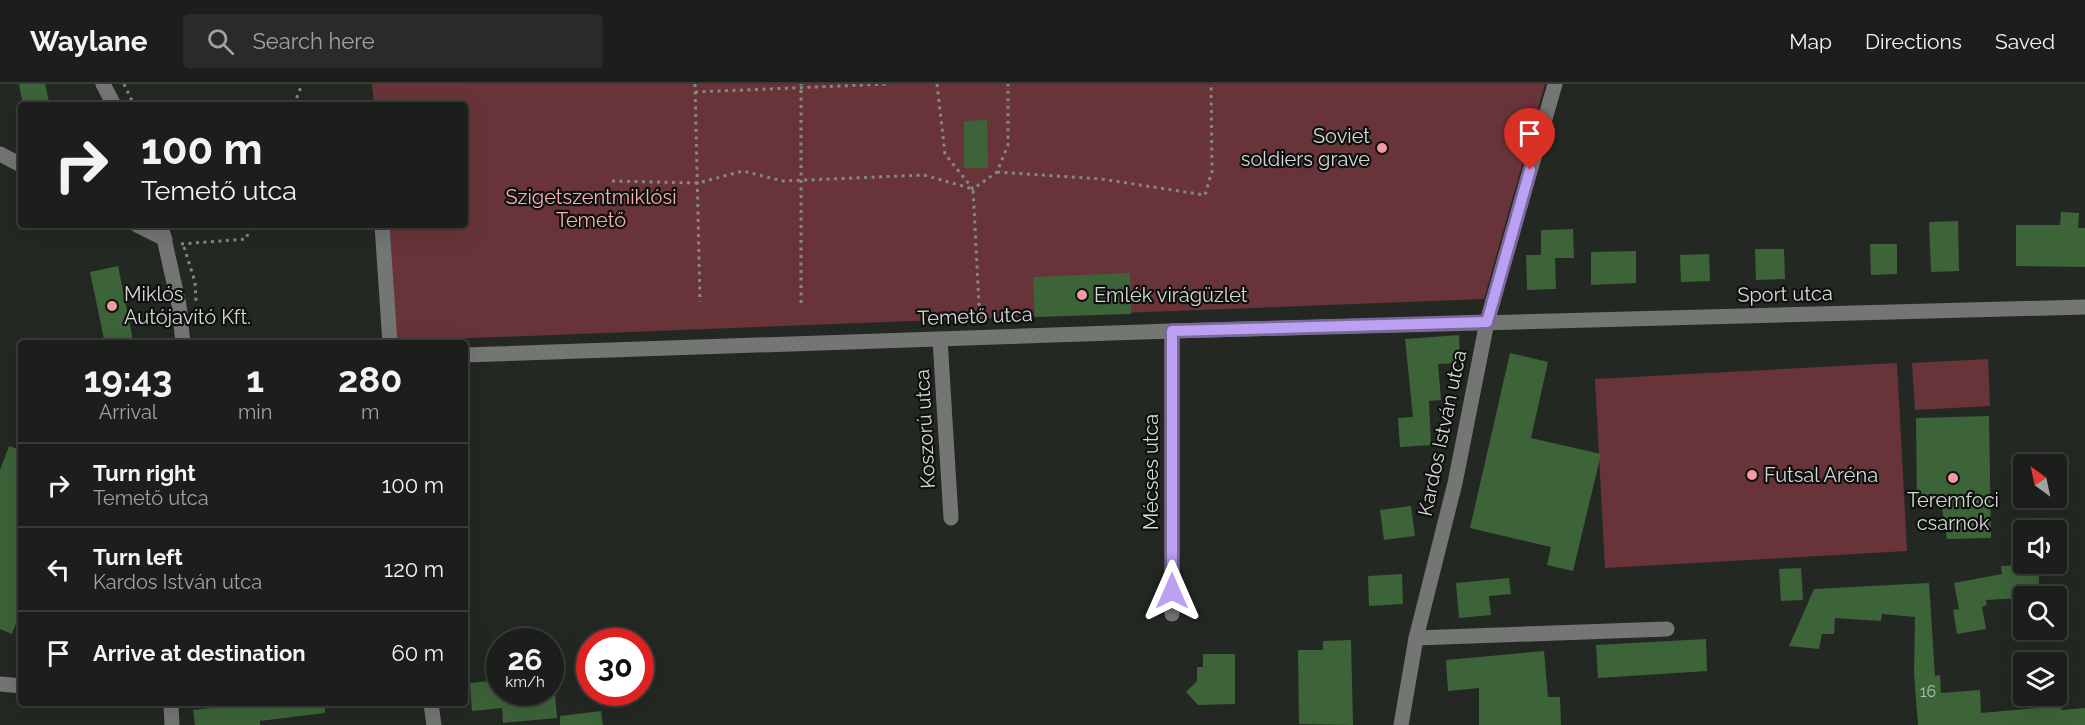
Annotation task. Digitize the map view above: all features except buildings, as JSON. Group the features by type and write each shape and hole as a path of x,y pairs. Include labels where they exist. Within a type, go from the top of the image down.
{"street":[{"path":"103,84 112,102"},
{"name":"Kardos István utca","path":"1401,725 1416,638 1455,483 1487,322 1555,84"},
{"path":"0,154 18,163"},
{"path":"148,228 163,232 179,305 183,340"},
{"path":"381,228 390,340"},
{"name":"Sport utca","path":"1487,322 2085,307"},
{"name":"Temető utca","path":"468,355 1487,322"},
{"name":"Mécses utca","path":"1172,331 1172,614"},
{"name":"Koszorú utca","path":"940,339 951,518"},
{"path":"1416,638 1667,629"},
{"path":"0,684 18,686"},
{"path":"171,706 172,725"},
{"path":"431,706 434,725"}],"path":[{"path":"124,84 133,102"},
{"path":"295,102 302,84"},
{"path":"695,84 700,302"},
{"path":"695,92 887,84"},
{"path":"937,84 945,154 973,189 981,337"},
{"path":"973,189 998,172 1008,145 1008,84"},
{"path":"998,172 1101,179 1205,195 1212,171 1211,84"},
{"path":"801,86 801,303"},
{"path":"612,181 698,183 743,171 783,181 924,175 973,189"},
{"path":"163,232 184,245 246,238 250,228"}],"green space":[{"name":"Szigetszentmiklósi Temető","path":"372,84 1545,84 1484,299 422,340 396,340 385,228 468,228 468,102 374,102"},
{"path":"1988,359 1990,406 1915,410 1912,363"},
{"name":"Futsal Aréna","path":"1897,363 1907,551 1605,568 1595,379"}],"place":[{"name":"Soviet soldiers grave","path":"1382,148"},
{"name":"Emlék virágüzlet","path":"1082,295"},
{"name":"Miklós Autójavító Kft.","path":"112,306"},
{"name":"Futsal Aréna","path":"1752,475"},
{"name":"Teremfoci csarnok","path":"1953,478"}],"route":[{"path":"1172,591 1172,331 1487,322 1530,170"}]}
